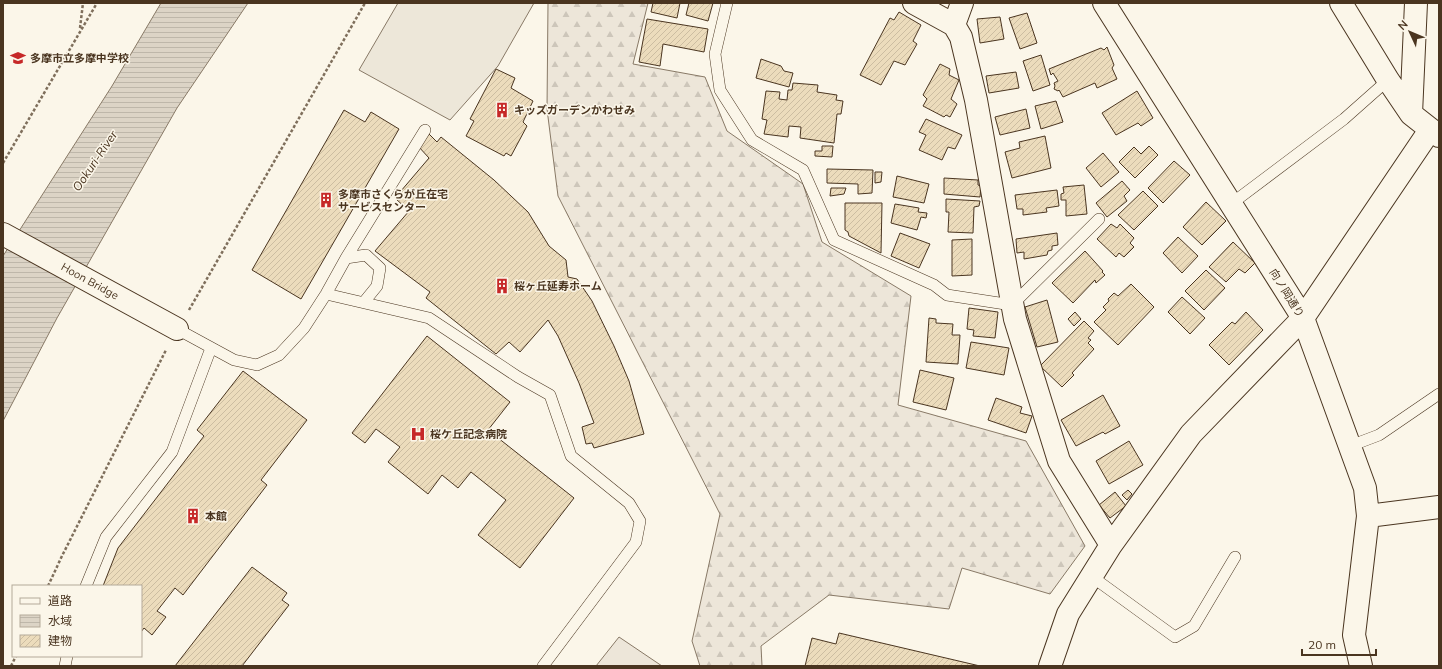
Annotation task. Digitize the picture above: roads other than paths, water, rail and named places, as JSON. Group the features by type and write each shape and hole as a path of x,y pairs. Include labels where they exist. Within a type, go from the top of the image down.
{"street":[{"path":"914,3 954,25 961,37 976,100 1012,305 1059,461 1110,545"},
{"path":"954,25 962,3"},
{"name":"向ノ岡通り","path":"1104,3 1303,318 1365,488 1368,516 1354,635 1361,666"},
{"path":"1051,665 1068,614 1110,545 1191,434 1303,318 1436,130 1411,114 1388,80 1341,3"},
{"path":"1411,114 1416,3"},
{"name":"Hoon Bridge","path":"3,234 177,329"},
{"path":"1368,516 1439,507"}],"lane":[{"path":"727,3 715,54 720,90 752,140 803,170 834,240 934,285 947,295 1012,305 1099,219"},
{"path":"1231,204 1344,119 1388,80"},
{"path":"177,329 234,360 257,365 279,355 304,328 425,130"},
{"path":"346,258 366,255 380,268 377,286 364,302"},
{"path":"326,294 429,318 518,377 550,396 571,456 629,503 640,521 636,542 543,666"},
{"path":"86,585 106,537 172,452 211,348"},
{"path":"1350,446 1379,435 1439,394"},
{"path":"1091,576 1175,637 1194,626 1235,557"}],"water":[{"name":"Ookuri-River","path":"161,3 248,3 177,108 57,318 3,421 3,256 112,86"}],"place":[{"name":"多摩市立多摩中学校","path":"18,58"},
{"name":"キッズガーデンかわせみ","path":"502,110"},
{"name":"多摩市さくらが丘在宅 サービスセンター","path":"326,200"},
{"name":"桜ヶ丘延寿ホーム","path":"502,286"},
{"name":"桜ケ丘記念病院","path":"418,434"},
{"name":"本館","path":"193,516"}]}
